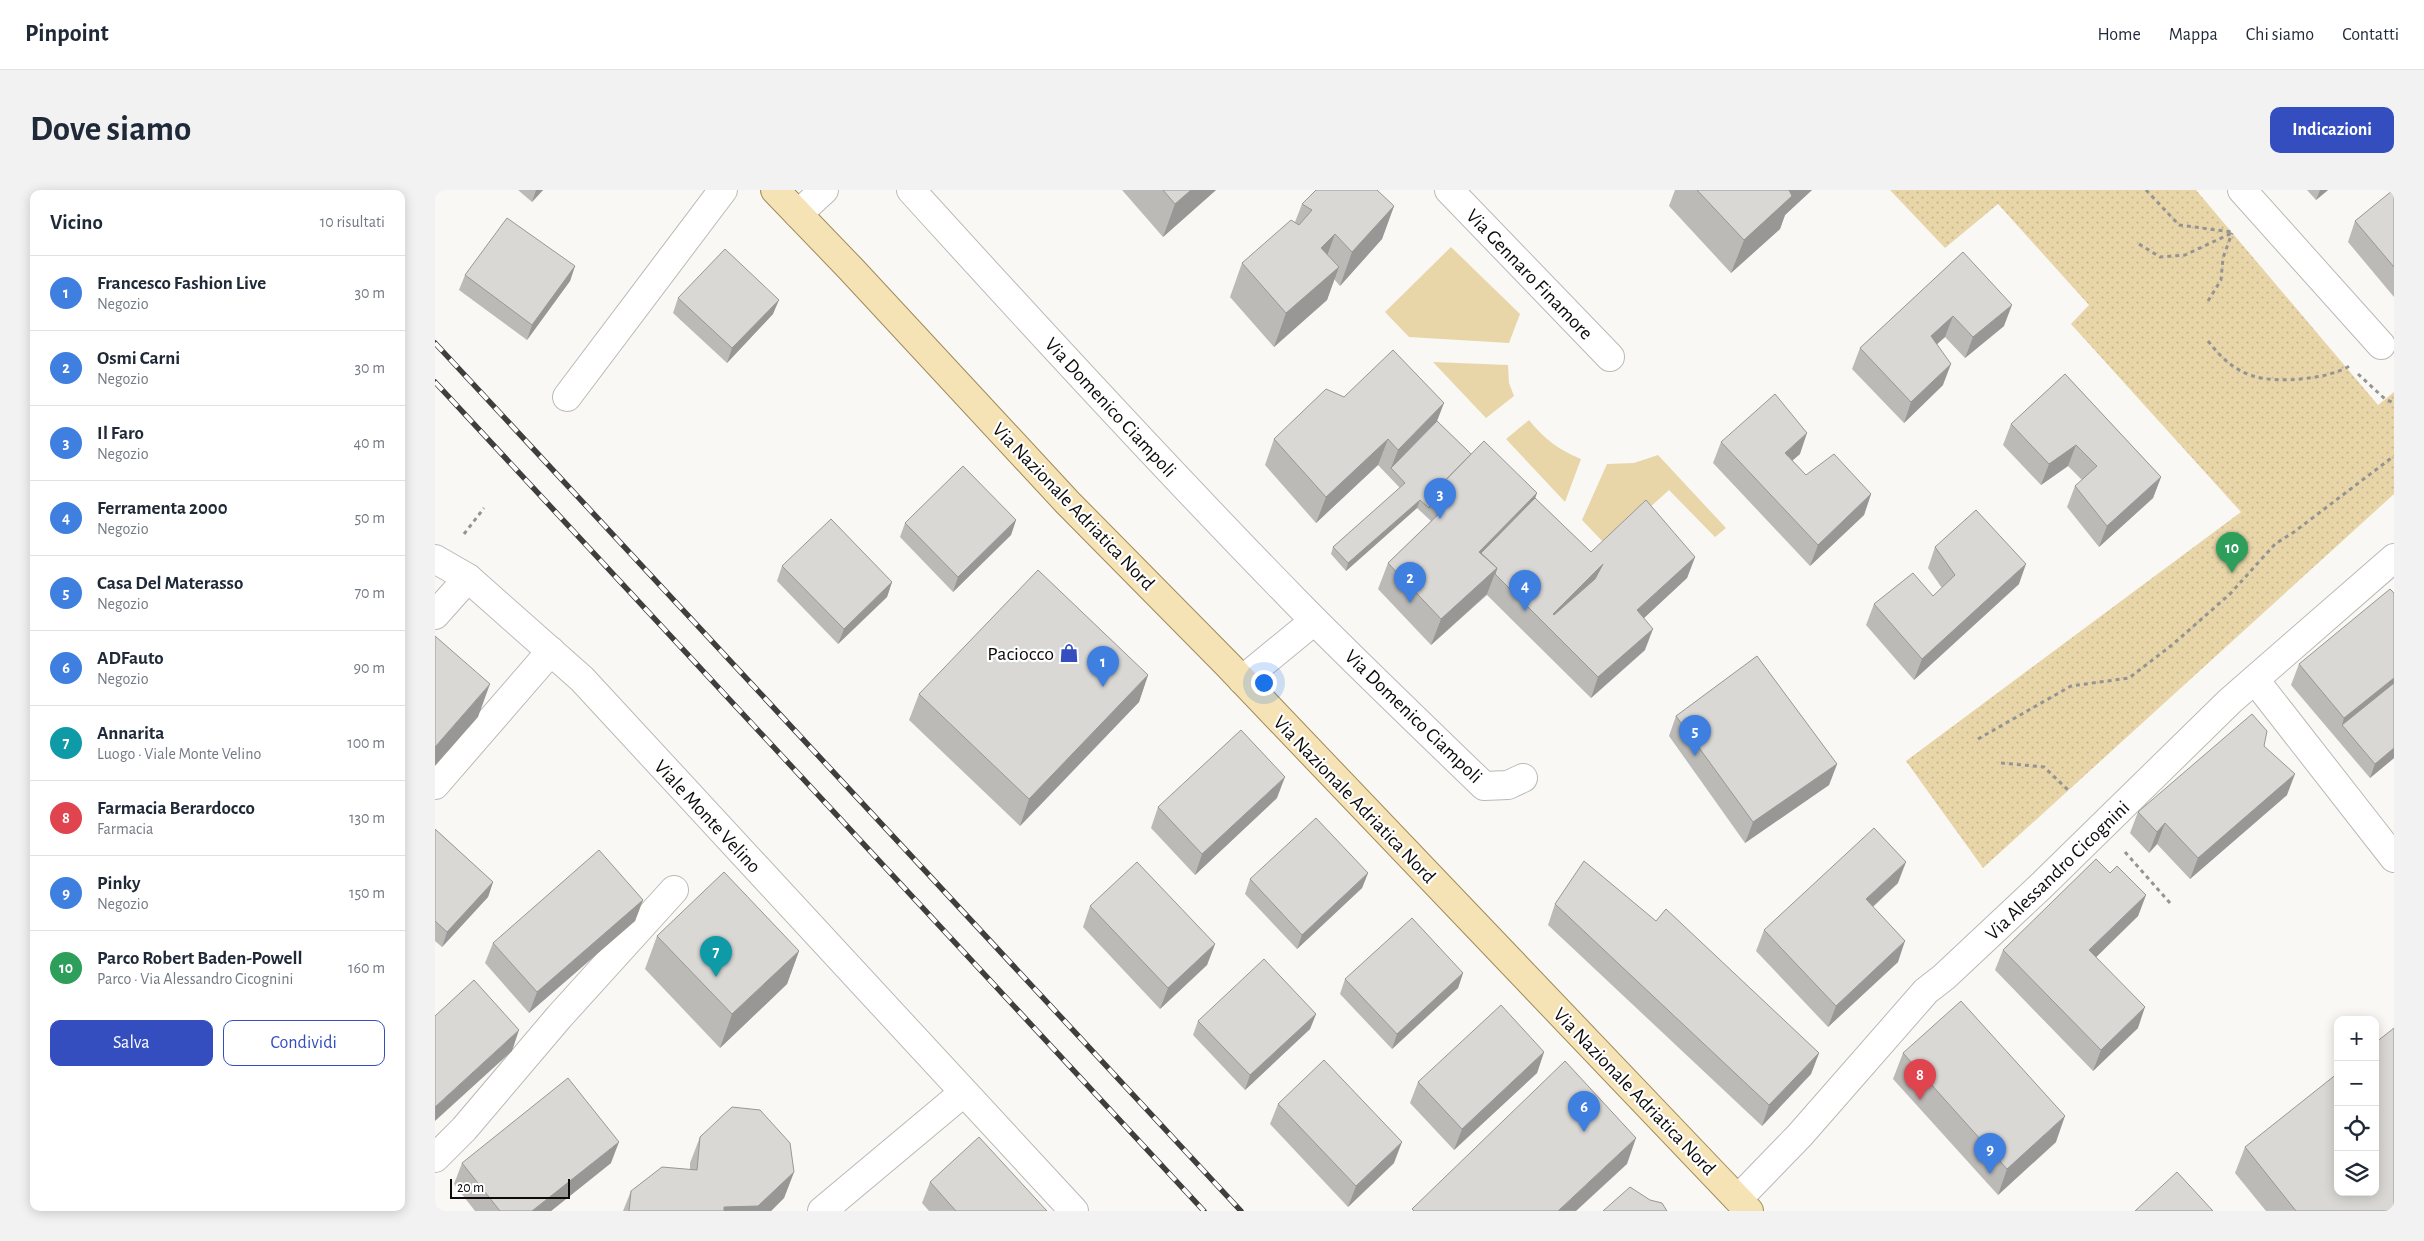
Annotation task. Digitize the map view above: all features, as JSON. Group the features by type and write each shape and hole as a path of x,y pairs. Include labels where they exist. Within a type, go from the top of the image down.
{"main road":[{"name":"Via Nazionale Adriatica Nord","path":"775,190 1068,503 1242,680 1743,1205"}],"street":[{"path":"567,397 723,190"},
{"path":"798,214 824,190"},
{"name":"Via Domenico Ciampoli","path":"911,190 1077,372 1314,620 1484,786 1508,785 1523,778"},
{"name":"Via Gennaro Finamore","path":"1449,190 1610,357"},
{"path":"2242,190 2381,345"},
{"name":"Via Alessandro Cicognini","path":"1743,1205 1800,1135 1926,990 1944,977 2040,887 2230,701 2394,558"},
{"name":"Viale Monte Velino","path":"435,559 468,578 582,679 1074,1211"},
{"path":"435,615 468,578"},
{"path":"1242,680 1314,620"},
{"path":"435,785 551,651"},
{"path":"2255,680 2394,858"},
{"path":"435,1158 464,1130 559,1017 674,890"},
{"path":"822,1211 963,1093"}],"path":[{"path":"2146,190 2179,225 2233,232"},
{"path":"2139,244 2160,257 2185,254 2233,232"},
{"path":"2208,301 2221,280 2223,258 2233,232"},
{"path":"2208,341 2226,362 2253,376 2285,379 2320,377 2348,367 2385,399 2394,403"},
{"path":"1978,739 2071,686 2129,678 2172,645 2230,594 2275,544 2295,532 2394,456"},
{"path":"464,534 484,508"},
{"path":"2001,763 2045,767 2068,790"},
{"path":"2122,848 2170,903"}],"shaded area":[{"path":"1890,190 2196,190 2378,405 2394,392 2394,494 1983,868 1906,761 2241,512 2071,324 2089,305 1998,204 1945,248"},
{"path":"1451,247 1520,314 1509,343 1409,337 1385,312"},
{"path":"1433,362 1508,365 1509,383 1514,396 1486,418"},
{"path":"1529,420 1552,443 1581,459 1565,502 1506,439"},
{"path":"1658,455 1726,528 1715,537 1669,490 1607,546 1582,520 1607,464 1634,463"}],"building":[{"path":"1163,190 1191,190 1175,204"},
{"path":"1316,190 1377,190 1394,206 1352,252 1335,234 1321,248 1339,267 1286,313 1242,263 1291,220 1299,225 1312,210 1302,204"},
{"path":"1697,190 1789,190 1792,196 1744,240"},
{"path":"2394,190 2394,267 2355,221"},
{"path":"507,218 575,266 532,325 465,275"},
{"path":"725,249 779,300 732,348 678,298"},
{"path":"1963,252 2012,305 1973,337 1953,316 1931,336 1951,364 1911,402 1860,348"},
{"path":"1393,350 1444,403 1398,450 1388,439 1326,497 1274,439 1326,389 1344,397"},
{"path":"2065,374 2161,477 2107,526 2075,486 2097,466 2076,445 2049,464 2011,424"},
{"path":"1775,394 1807,433 1785,453 1806,475 1834,454 1871,494 1818,545 1721,442"},
{"path":"1437,421 1471,454 1436,490 1429,508 1420,500 1348,563 1333,547 1405,483 1391,468"},
{"path":"1484,441 1537,493 1479,552 1497,568 1441,619 1388,563 1449,504 1436,490"},
{"path":"963,466 1016,520 958,577 905,523"},
{"path":"1535,498 1591,552 1646,500 1695,557 1637,610 1653,629 1598,677 1495,574 1497,568 1481,553","holes":["1603,564 1595,579 1554,615 1553,614"]},
{"path":"1976,510 2026,564 1922,659 1874,604 1913,573 1933,596 1955,575 1935,547"},
{"path":"831,519 892,582 844,629 782,566"},
{"path":"1038,570 1148,675 1029,799 919,694"},
{"path":"2390,589 2394,593 2394,678 2344,718 2299,664"},
{"path":"435,636 490,684 435,747"},
{"path":"1757,656 1837,764 1753,822 1676,716"},
{"path":"2394,683 2394,748 2375,764 2342,725"},
{"path":"2252,714 2267,731 2264,746 2295,774 2198,858 2165,823 2157,832 2138,812"},
{"path":"1241,730 1285,777 1202,854 1158,807"},
{"path":"1316,818 1368,873 1302,935 1250,879"},
{"path":"1874,828 1906,862 1866,899 1905,941 1836,1006 1764,930"},
{"path":"435,829 493,882 447,932 435,921"},
{"path":"599,850 643,900 537,992 493,943"},
{"path":"2096,859 2110,873 2117,866 2146,895 2089,950 2145,1007 2101,1050 2003,950"},
{"path":"1584,861 1656,921 1666,909 1819,1053 1769,1105 1555,904"},
{"path":"1137,862 1215,944 1168,988 1090,906"},
{"path":"724,872 799,951 732,1014 657,936"},
{"path":"1412,918 1463,973 1397,1034 1345,979"},
{"path":"1264,959 1316,1014 1250,1075 1198,1021"},
{"path":"474,980 519,1030 435,1107 435,1016"},
{"path":"1961,1001 2065,1116 2007,1169 1903,1053"},
{"path":"1501,1005 1544,1052 1462,1129 1418,1082"},
{"path":"2394,1028 2394,1211 2296,1211 2245,1147 2334,1076 2334,1196 2379,1196 2379,1040"},
{"path":"1324,1060 1402,1142 1356,1186 1278,1104"},
{"path":"1565,1061 1636,1138 1558,1211 1414,1211 1412,1209"},
{"path":"568,1078 619,1142 532,1211 500,1211 462,1163"},
{"path":"732,1107 760,1110 790,1143 794,1172 758,1206 724,1207 724,1211 629,1211 631,1191 662,1167 697,1170 700,1137"},
{"path":"979,1137 1047,1211 956,1211 930,1182"},
{"path":"2177,1172 2213,1211 2135,1211"},
{"path":"1630,1187 1650,1200 1662,1203 1667,1211 1603,1211"}],"railway":[{"path":"435,343 1241,1211"},
{"path":"435,382 1204,1211"}],"place":[{"name":"Il Faro","path":"1440,519"},
{"name":"Parco Robert Baden-Powell","path":"2232,573"},
{"name":"Osmi Carni","path":"1410,603"},
{"name":"Ferramenta 2000","path":"1525,611"},
{"name":"Paciocco","path":"1069,653"},
{"name":"Francesco Fashion Live","path":"1103,687"},
{"name":"Casa Del Materasso","path":"1695,756"},
{"name":"Annarita","path":"716,977"},
{"name":"Farmacia Berardocco","path":"1920,1100"},
{"name":"ADFauto","path":"1584,1132"},
{"name":"Pinky","path":"1990,1174"}]}
